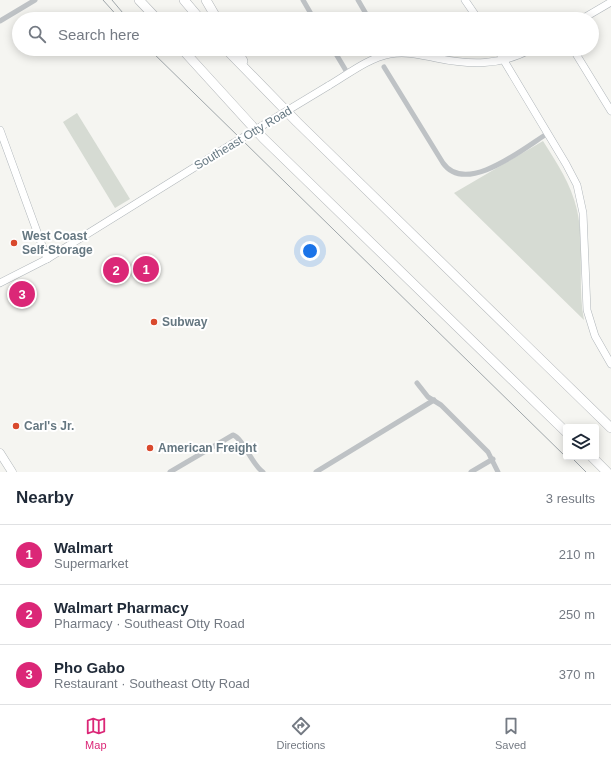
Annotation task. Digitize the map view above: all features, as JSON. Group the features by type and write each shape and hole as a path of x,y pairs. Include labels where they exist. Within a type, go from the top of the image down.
{"highway":[{"path":"140,0 151,12"},
{"path":"184,0 194,12"},
{"path":"206,0 213,12"},
{"path":"188,56 263,138 563,429"},
{"path":"233,56 296,122 611,428"},
{"path":"240,56 255,80"},
{"path":"595,460 607,472"}],"main road":[{"path":"0,453 12,472"}],"street":[{"path":"15,12 35,0"},
{"path":"303,0 310,12"},
{"path":"358,0 365,12"},
{"path":"467,1 474,12"},
{"path":"594,12 611,2"},
{"path":"0,21 12,14"},
{"path":"337,56 348,74"},
{"name":"Southeast Otty Road","path":"0,283 47,259 232,144 348,74 381,56"},
{"name":"Southeast Otty Road","path":"426,56 475,64 503,60 513,56"},
{"path":"501,56 571,173 582,202 587,310 594,336 611,364"},
{"path":"578,56 611,111"},
{"path":"384,67 443,163 457,174 473,174 489,168 548,134"},
{"path":"0,130 47,259"},
{"path":"418,383 428,397 441,404 493,459 498,472"},
{"path":"316,472 434,400"},
{"path":"170,472 233,435 239,438 254,463 262,472"},
{"path":"471,472 493,459"}],"shaded area":[{"path":"77,113 130,199 115,208 63,122"},
{"path":"543,141 571,191 577,210 580,237 581,293 584,320 454,193"}],"tram line":[{"path":"103,0 114,12"},
{"path":"112,0 122,12"},
{"path":"156,56 563,454"},
{"path":"574,460 586,472"}],"place":[{"name":"West Coast Self-Storage","path":"14,243"},
{"name":"Walmart","path":"146,269"},
{"name":"Walmart Pharmacy","path":"116,270"},
{"name":"Pho Gabo","path":"22,294"},
{"name":"Subway","path":"154,322"},
{"name":"Carl's Jr.","path":"16,426"},
{"name":"American Freight","path":"150,448"}]}
